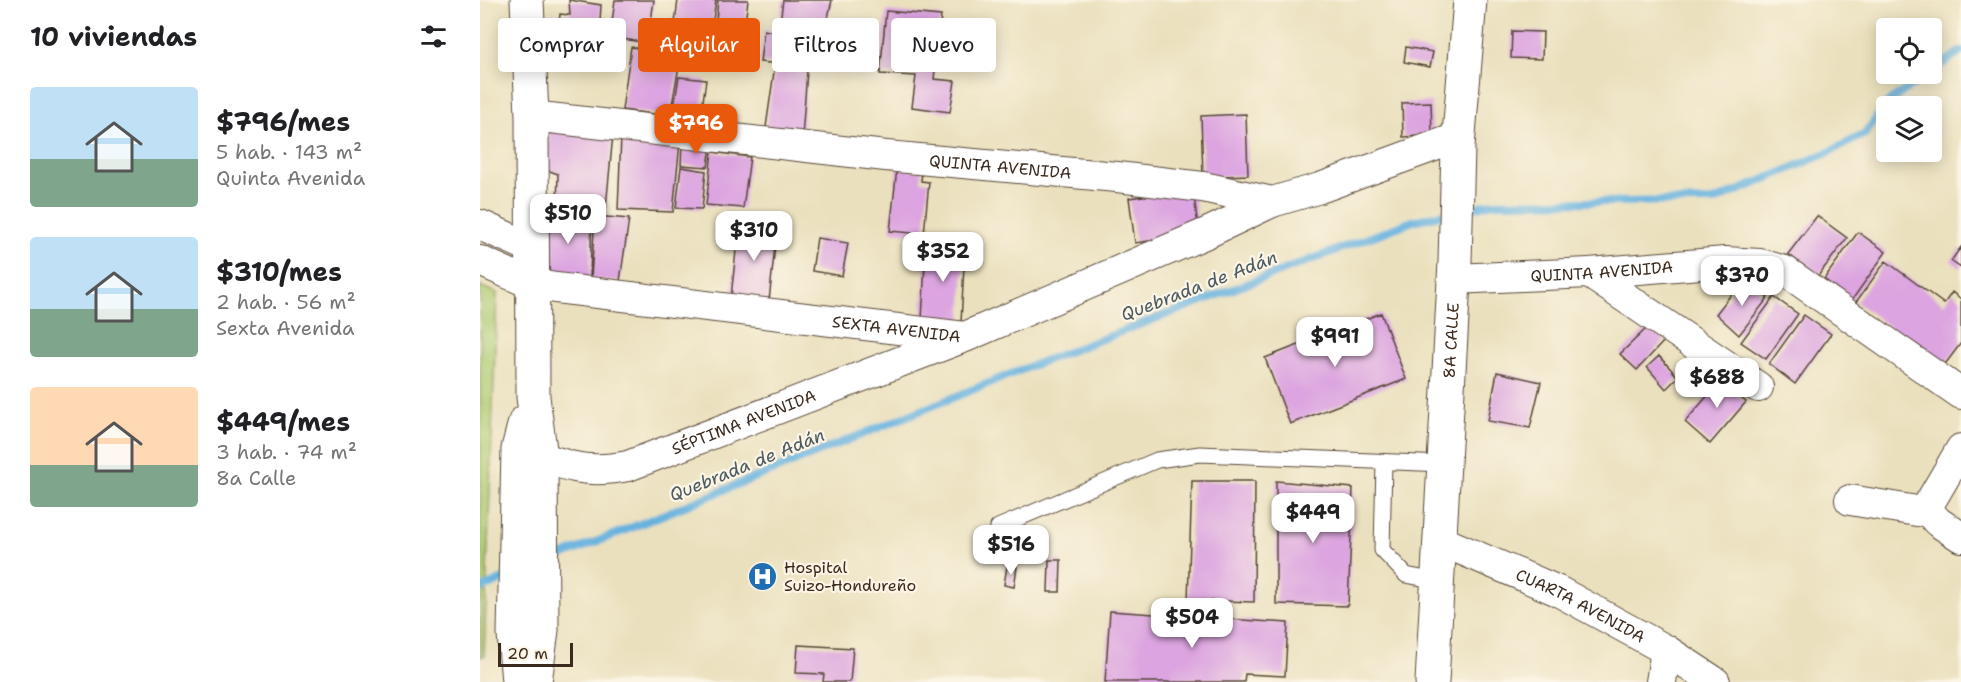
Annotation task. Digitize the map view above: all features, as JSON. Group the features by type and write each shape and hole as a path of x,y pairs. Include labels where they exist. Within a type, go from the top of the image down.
{"street":[{"path":"518,682 514,634 533,397 532,117 527,0"},
{"name":"8A CALLE","path":"1432,682 1455,271 1458,142 1470,0"},
{"name":"QUINTA AVENIDA","path":"532,117 886,156 1117,177 1203,187 1272,202 1458,142"},
{"name":"SEXTA AVENIDA","path":"480,261 532,284 556,288 965,337 1209,232 1272,202"},
{"path":"480,225 532,248"},
{"name":"QUINTA AVENIDA","path":"1455,271 1589,273 1725,262 1760,264 1785,271 1960,391"},
{"path":"1589,273 1758,387"},
{"name":"SÉPTIMA AVENIDA","path":"529,453 584,470 606,470 628,466 965,337"},
{"path":"1850,500 1917,511 1926,509 1961,448"},
{"path":"529,453 540,522 542,630 535,682"},
{"path":"1926,509 1938,522 1961,537"},
{"name":"CUARTA AVENIDA","path":"1439,540 1558,591 1666,650 1715,682"},
{"path":"1661,682 1666,650"}],"lane":[{"path":"998,527 1157,460 1200,454 1444,464"},
{"path":"1384,462 1382,550 1406,575 1437,581"}],"green space":[{"path":"480,286 497,293 484,656 480,657"}],"building":[{"path":"569,0 601,5 600,18 560,18 560,14 570,15"},
{"path":"615,0 654,0 651,18 638,18 638,41 626,40 626,18 613,18"},
{"path":"678,0 716,0 713,18 676,18"},
{"path":"718,0 748,0 746,18 716,18"},
{"path":"783,0 832,0 828,18 781,18"},
{"path":"886,11 941,16 941,18 891,18 891,72 935,72 934,79 955,81 950,112 912,107 916,76 880,74"},
{"path":"764,30 772,32 772,63 760,62"},
{"path":"1512,31 1543,32 1542,59 1511,58"},
{"path":"631,47 638,48 638,72 678,72 670,116 622,110"},
{"path":"1406,47 1433,52 1430,67 1404,62"},
{"path":"774,72 807,72 802,137 765,134"},
{"path":"679,77 706,80 699,129 671,125"},
{"path":"1431,102 1432,135 1403,137 1402,103"},
{"path":"1246,114 1248,175 1203,177 1201,116"},
{"path":"549,126 613,134 606,208 557,207 558,174 547,170"},
{"path":"621,136 680,142 673,212 618,210"},
{"path":"682,143 711,145 708,167 681,165"},
{"path":"712,152 750,157 743,208 706,205"},
{"path":"681,167 706,171 702,209 676,208"},
{"path":"897,168 922,171 921,181 929,182 924,234 890,231"},
{"path":"1193,189 1199,234 1135,243 1129,198"},
{"path":"544,211 592,214 590,278 546,278"},
{"path":"595,216 629,219 620,281 591,279"},
{"path":"1817,216 1847,238 1818,276 1788,254"},
{"path":"739,223 777,227 769,301 731,297"},
{"path":"1858,232 1886,252 1852,300 1824,279"},
{"path":"817,238 848,243 842,276 812,271"},
{"path":"926,244 965,246 961,323 922,321"},
{"path":"1961,247 1961,268 1951,261"},
{"path":"1886,261 1944,304 1952,292 1961,299 1961,343 1943,367 1856,302"},
{"path":"1743,279 1768,298 1739,335 1716,314"},
{"path":"1774,297 1798,314 1766,359 1741,342"},
{"path":"1381,313 1406,379 1290,424 1265,358"},
{"path":"1804,315 1831,334 1795,384 1769,364"},
{"path":"1650,325 1665,340 1637,370 1620,354"},
{"path":"1659,356 1678,377 1666,389 1647,367"},
{"path":"1497,372 1541,382 1530,428 1488,421"},
{"path":"1728,372 1743,385 1736,394 1746,402 1710,444 1685,422"},
{"path":"1192,481 1255,481 1254,602 1188,600"},
{"path":"1276,481 1353,488 1348,606 1276,604"},
{"path":"1049,560 1061,560 1060,592 1048,592"},
{"path":"1007,566 1017,567 1014,587 1004,585"},
{"path":"1110,611 1288,623 1285,676 1245,674 1244,682 1105,682"},
{"path":"798,645 853,648 850,682 823,682 824,674 796,673"}],"waterway":[{"name":"Quebrada de Adán","path":"1942,64 1961,51"},
{"name":"Quebrada de Adán","path":"1463,210 1493,203 1714,201 1827,153 1865,134 1886,104 1914,84"},
{"name":"Quebrada de Adán","path":"551,560 1036,364 1413,221 1449,213"},
{"name":"Quebrada de Adán","path":"480,589 506,578"}],"place":[{"name":"Hospital Suizo-Hondureño","path":"763,576"}]}
